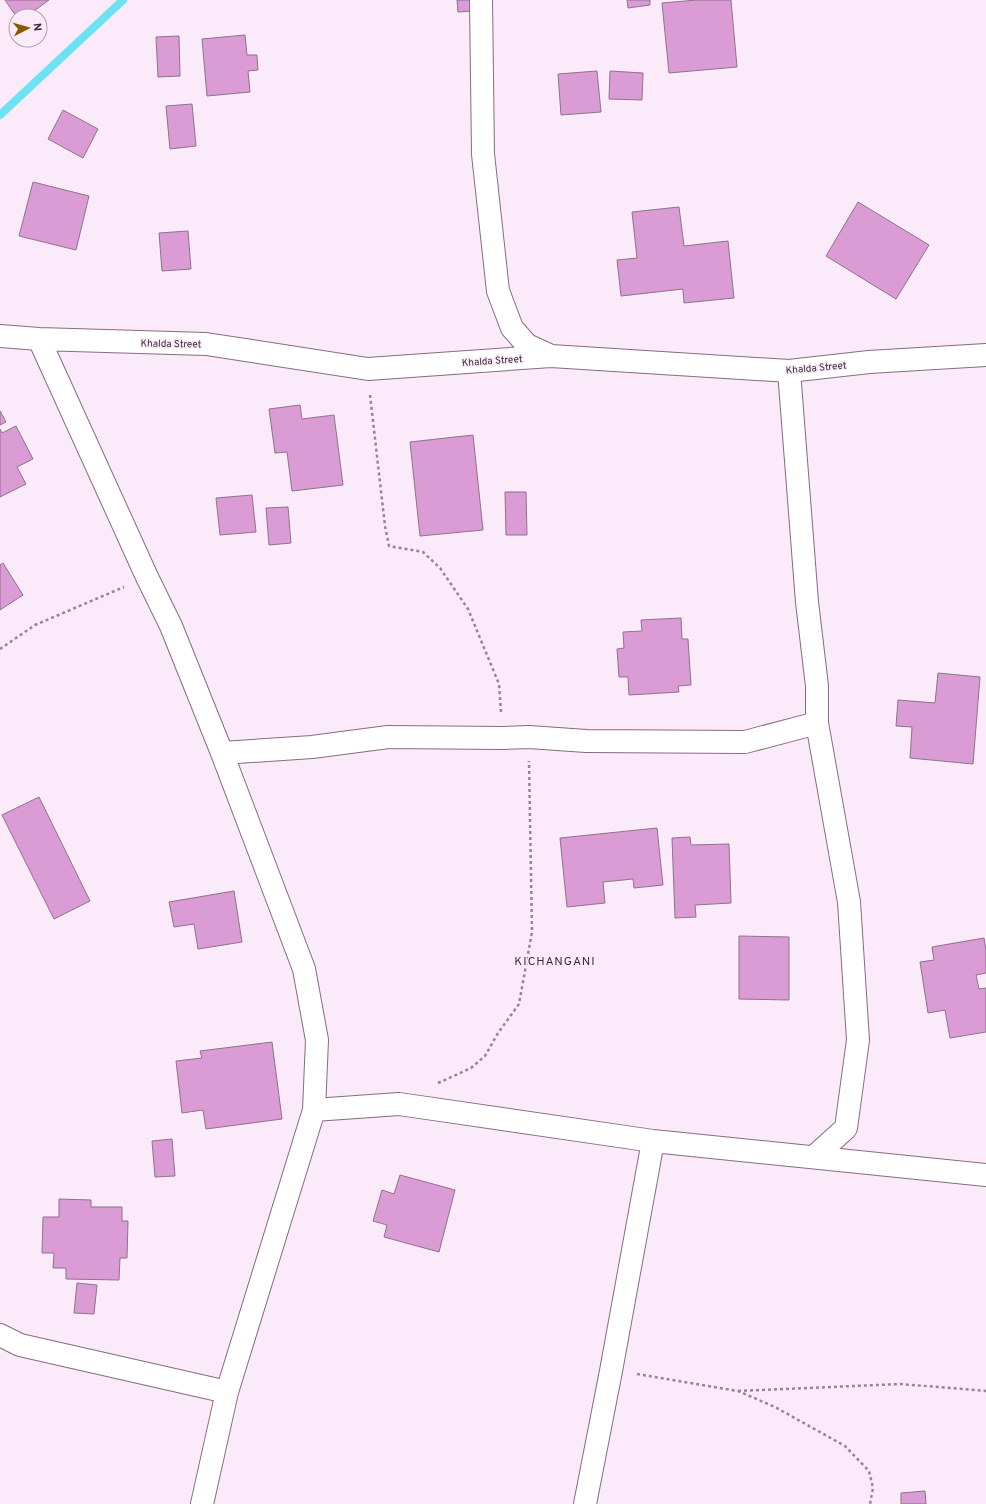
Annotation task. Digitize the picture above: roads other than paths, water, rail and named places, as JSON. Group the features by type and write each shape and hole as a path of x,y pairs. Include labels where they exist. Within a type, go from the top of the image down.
{"street":[{"path":"481,0 483,154 498,291 512,328 527,344 551,356"},
{"name":"Khalda Street","path":"0,336 39,340 206,344 368,369 551,356 789,371 869,362 986,355"},
{"path":"39,340 147,577 171,626 222,754 304,969 317,1040 314,1110 227,1392 202,1504"},
{"path":"789,371 807,602 817,686 817,723 849,902 858,1040 846,1128 815,1156"},
{"path":"222,754 312,747 388,737 503,738 529,736 586,741 745,742 817,723"},
{"path":"314,1110 398,1104 653,1141 986,1174"},
{"path":"585,1504 611,1372 653,1141"},
{"path":"0,1335 20,1345 227,1392"}],"waterway":[{"path":"0,115 123,0"}],"district":[{"name":"KICHANGANI","path":"555,961"}]}
